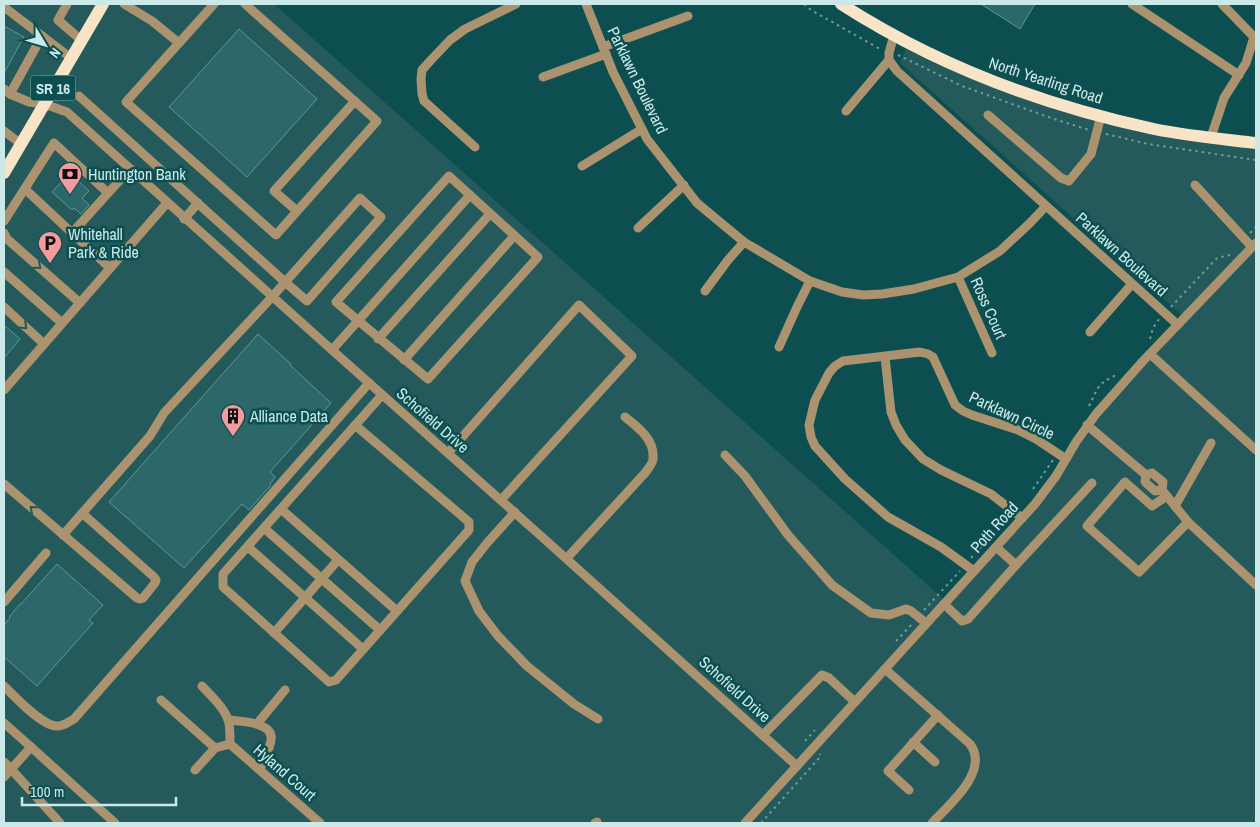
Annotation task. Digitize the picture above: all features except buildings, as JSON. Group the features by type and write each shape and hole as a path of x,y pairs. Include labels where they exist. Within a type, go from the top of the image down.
{"main road":[{"name":"SR 16","path":"4,173 103,4"},
{"name":"North Yearling Road","path":"842,4 894,35 968,71 1061,105 1155,129 1256,144"}],"street":[{"path":"67,4 58,20 81,40"},
{"path":"124,4 152,21 179,43"},
{"path":"214,4 126,102 276,235 377,121 245,4"},
{"path":"475,147 424,101 421,79 422,70 450,40 465,29 516,4"},
{"name":"Parklawn Boulevard","path":"586,4 614,72 647,139 697,202 744,242 810,281 842,292 863,295 914,289 958,277 1000,251 1046,206"},
{"path":"1132,4 1239,75"},
{"path":"1211,137 1224,98 1246,63 1254,37 1222,4"},
{"path":"4,7 71,58"},
{"path":"543,77 688,16"},
{"path":"846,111 889,60 888,53 894,35"},
{"path":"7,92 42,36"},
{"name":"Parklawn Boulevard","path":"889,60 897,71 1178,325"},
{"name":"Schofield Drive","path":"7,92 29,102 44,104 67,112 129,170 567,558 797,766"},
{"path":"62,535 150,436 164,413 272,297 285,282 360,198 381,217 307,302 285,282 198,203 79,96"},
{"path":"297,211 274,191 355,101"},
{"path":"988,115 1061,178 1068,181 1091,154 1101,116"},
{"path":"582,166 642,129"},
{"path":"4,131 21,144"},
{"path":"4,221 54,144 108,193"},
{"path":"72,233 129,170"},
{"path":"450,176 490,214 538,257 428,379 336,302 450,176"},
{"path":"638,228 684,185"},
{"path":"1195,185 1245,239 1254,245"},
{"path":"25,189 110,268"},
{"path":"332,350 470,195"},
{"path":"4,390 167,203"},
{"path":"184,219 198,203"},
{"path":"378,338 490,214"},
{"path":"4,233 7,240 80,303"},
{"path":"404,360 514,236"},
{"path":"705,291 744,242"},
{"name":"Poth Road","path":"745,823 1047,489 1087,425 1106,402 1254,245"},
{"path":"4,272 62,323"},
{"name":"Ross Court","path":"958,277 992,352"},
{"path":"780,347 810,281"},
{"path":"1090,332 1132,284"},
{"path":"448,453 579,305 632,356 501,500"},
{"path":"4,307 44,344"},
{"name":"Parklawn Circle","path":"974,571 941,547 888,517 846,480 821,452 811,437 809,425 814,400 829,373 843,361 920,352 928,354 933,357 955,404 963,411 972,416 1018,430 1036,439 1066,459"},
{"path":"1150,354 1256,450"},
{"path":"885,357 891,412 905,440 923,459 941,470 991,494 1022,518"},
{"path":"4,686 41,720 50,725 58,726 74,719 369,383"},
{"path":"355,425 469,522 468,530 336,680 329,682 223,587 223,574 248,547 264,528 355,425 382,395"},
{"path":"567,558 645,473 653,460 651,444 642,430 625,417"},
{"path":"1087,425 1146,476 1145,482 1155,491 1164,493 1188,522 1256,585"},
{"path":"1175,506 1210,443"},
{"path":"725,455 745,476 793,541 832,585 871,612 889,615 906,609 918,616 926,624"},
{"path":"1164,493 1152,506 1125,482 1087,526 1139,572 1188,522"},
{"path":"944,604 962,621 968,619 1092,483"},
{"path":"4,484 137,598 143,598 156,580 82,513"},
{"path":"281,509 396,611"},
{"path":"515,512 487,542 472,562 465,581 479,611 498,636 527,666 574,704 598,719"},
{"path":"264,528 380,630"},
{"path":"248,547 363,649"},
{"path":"996,547 1016,565"},
{"path":"4,602 46,553"},
{"path":"274,632 338,560"},
{"path":"885,669 970,744 974,750 975,764 969,783 932,823"},
{"path":"763,735 822,675 829,678 855,702"},
{"path":"195,770 215,748 230,744 228,720 221,708 202,686"},
{"path":"257,724 285,690"},
{"path":"161,700 215,748"},
{"path":"909,790 888,771 938,715"},
{"path":"228,720 257,724 271,735 271,741 260,770"},
{"path":"4,723 115,823"},
{"path":"914,742 935,762"},
{"name":"Hyland Court","path":"230,744 320,823"},
{"path":"4,778 30,747"},
{"path":"4,762 60,823"}],"path":[{"path":"1150,339 1156,323 1216,259 1230,255 1256,227"},
{"path":"1085,412 1100,384 1118,374"},
{"path":"1029,495 1057,453"},
{"path":"892,645 990,538"},
{"path":"761,823 821,756 805,741 817,728"}],"shaded area":[{"path":"4,4 274,4 948,603 1031,512 1082,436 1184,317 900,63 908,43 1072,108 1256,144 1256,823 4,823"}],"place":[{"name":"Huntington Bank","path":"70,195"},
{"name":"Whitehall Park & Ride","path":"50,264"},
{"name":"Alliance Data","path":"233,437"}]}
